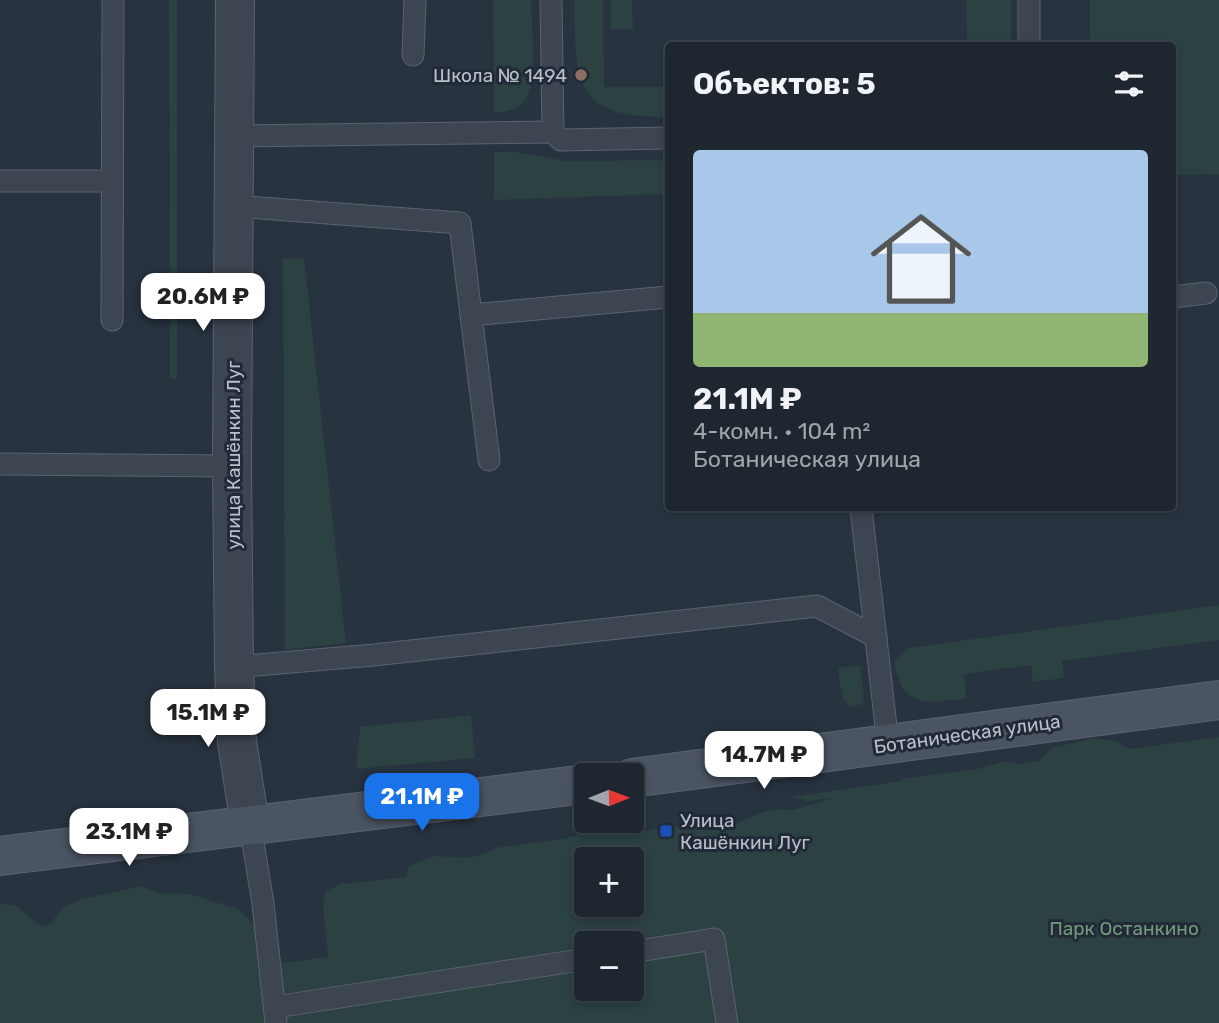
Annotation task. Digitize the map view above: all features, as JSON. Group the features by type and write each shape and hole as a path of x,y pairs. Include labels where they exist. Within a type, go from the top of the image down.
{"main road":[{"name":"Ботаническая улица","path":"644,776 1219,700"},
{"path":"0,856 574,785"}],"street":[{"name":"улица Кашёнкин Луг","path":"235,0 232,466 234,667 237,742 250,824"}],"lane":[{"path":"112,320 113,0"},
{"path":"413,55 415,0"},
{"path":"551,0 553,132 561,140 665,138"},
{"path":"1029,0 1029,42"},
{"path":"234,136 553,132"},
{"path":"0,181 112,181"},
{"path":"234,206 460,223 488,460"},
{"path":"1176,297 1206,293"},
{"path":"471,315 665,297"},
{"path":"0,464 232,466"},
{"path":"861,511 888,744"},
{"path":"234,667 374,655 817,606 876,637"},
{"path":"250,824 276,1015 574,961"},
{"path":"644,949 714,939 727,1023"}],"green space":[{"path":"169,0 177,0 177,378 170,378"},
{"path":"493,0 531,0 533,54 529,94 524,102 510,110 494,113"},
{"path":"574,0 603,0 604,87 665,87 665,117 636,116 613,111 597,102 586,90 579,73"},
{"path":"611,0 632,0 633,29 611,29"},
{"path":"966,0 1011,0 1011,42 967,42"},
{"path":"1090,0 1219,0 1219,174 1176,175 1176,42 1090,42"},
{"path":"494,152 515,152 566,161 665,160 665,194 494,200"},
{"path":"304,258 346,643 285,650 283,259"},
{"path":"1219,605 1219,640 1062,661 1064,678 1033,682 1031,665 964,674 966,698 940,702 919,700 903,688 894,661 909,648"},
{"path":"860,665 864,696 862,704 852,707 842,695 838,668"},
{"path":"471,715 475,758 356,769 360,727"},
{"name":"Парк Останкино","path":"1219,737 1219,1023 0,1023 0,904 15,905 41,926 50,924 64,907 82,899 141,886 159,893 189,894 238,909 257,927 263,944 259,966 328,957 323,903 326,891 341,884 406,877 408,866 434,856 471,858 500,847 564,839 583,833 644,833 717,819 735,824 763,812 792,810 834,798 807,801 792,797 978,769 1005,761 1017,764 1039,761 1052,748 1095,738 1117,741 1129,749"}],"place":[{"name":"Школа № 1494","path":"581,75"},
{"name":"Улица Кашёнкин Луг","path":"666,831"}]}
